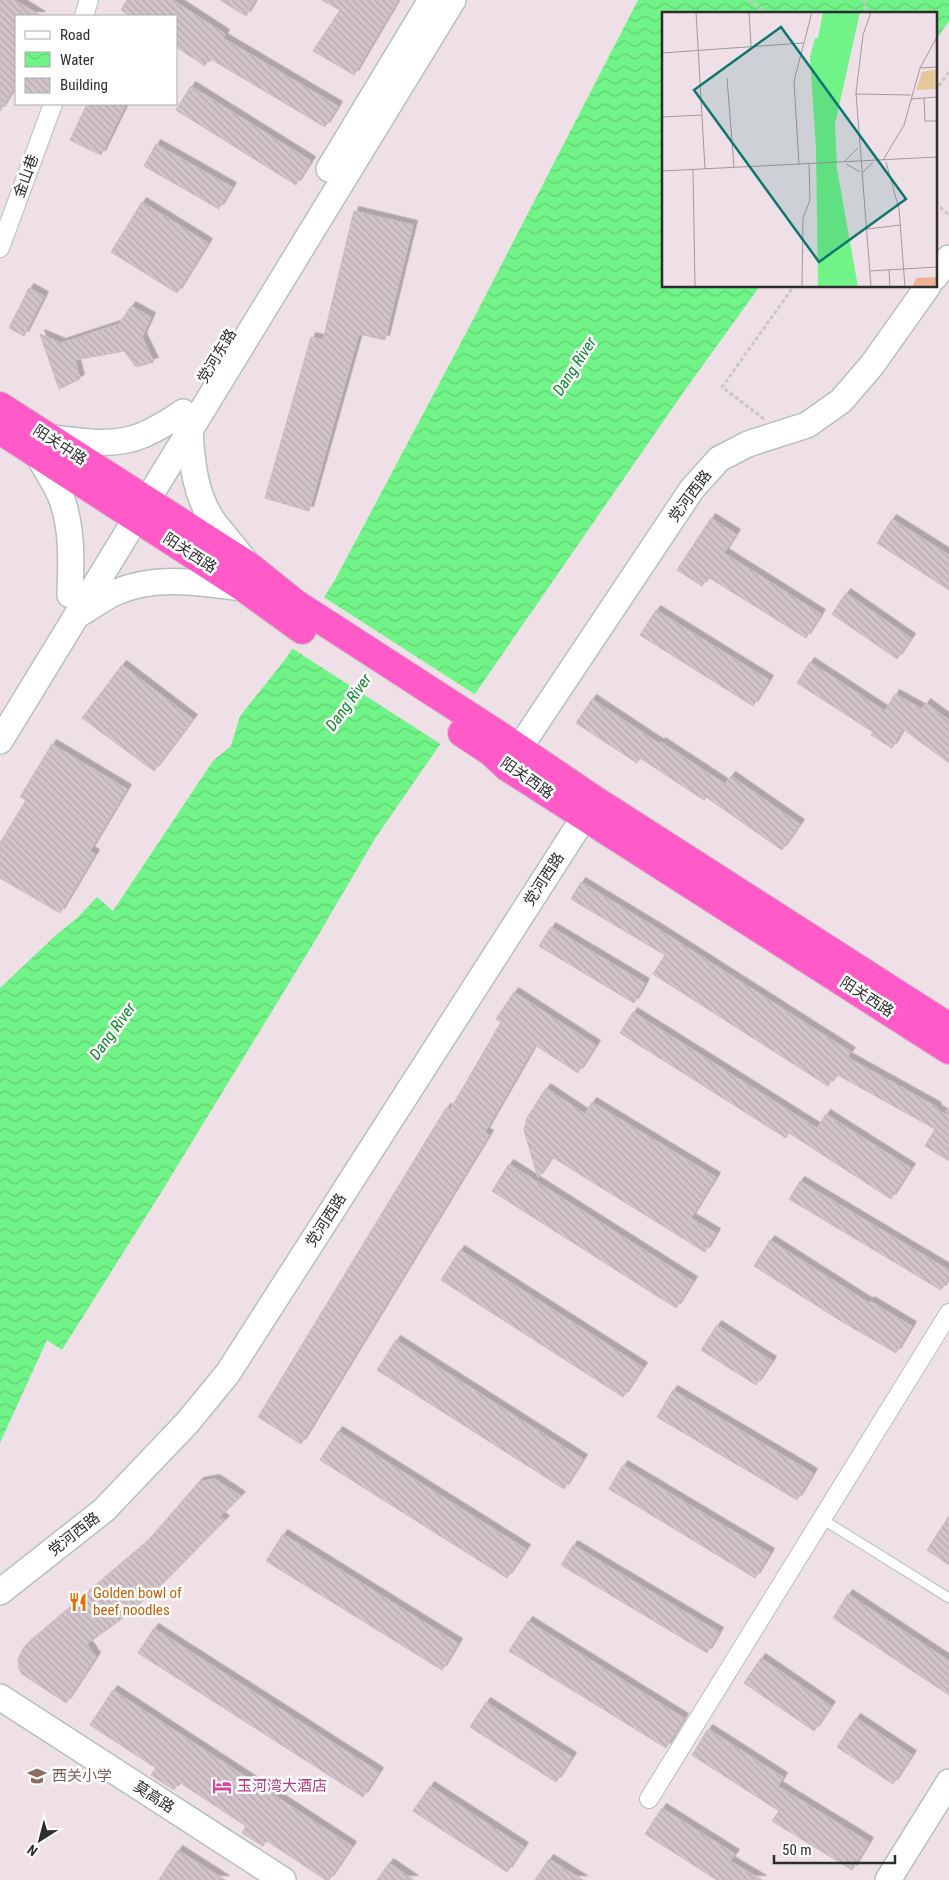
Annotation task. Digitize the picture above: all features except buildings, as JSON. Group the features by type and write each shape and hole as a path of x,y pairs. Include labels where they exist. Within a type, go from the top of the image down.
{"highway":[{"name":"阳关中路","path":"0,406 43,446 128,501"},
{"name":"阳关中路","path":"0,430 43,446"},
{"name":"阳关西路","path":"128,501 246,577 290,611 590,808 949,1050"},
{"name":"阳关西路","path":"590,808 949,1027"}],"street":[{"path":"84,15 90,0"},
{"name":"党河东路","path":"0,741 128,501 186,422 431,0"},
{"path":"186,422 122,440 43,446 68,523 72,553 73,605 147,583 246,577 198,489 192,466 186,422 453,0"},
{"name":"金山巷","path":"0,248 53,105"},
{"path":"936,276 949,258"},
{"name":"党河西路","path":"504,751 692,489 719,459 748,444 807,425 841,401 872,365 927,288"},
{"name":"党河东路","path":"0,712 73,605"},
{"name":"党河西路","path":"0,1592 104,1510 187,1423 228,1373 590,808"},
{"path":"649,1799 949,1313"},
{"name":"莫高路","path":"0,1697 284,1880"},
{"path":"888,1880 949,1782"}],"lane":[{"path":"822,1519 949,1598"}],"path":[{"path":"749,0 766,12"},
{"path":"936,90 949,72"},
{"path":"936,204 949,215"},
{"path":"782,433 722,387 793,288"}],"water":[{"name":"Dang River","path":"638,0 949,0 949,21 936,40 936,12 662,12 662,288 759,288 685,390 376,837 162,1191 62,1350 47,1340 0,1443 0,988 77,918 97,897 113,911 213,761 231,746 240,716 287,657 336,578 474,318"}],"pier":[{"path":"322,596 476,695 442,745 290,647"}],"place":[{"name":"Golden bowl of beef noodles","path":"78,1602"},
{"name":"西关小学","path":"37,1776"},
{"name":"玉河湾大酒店","path":"222,1786"}]}
